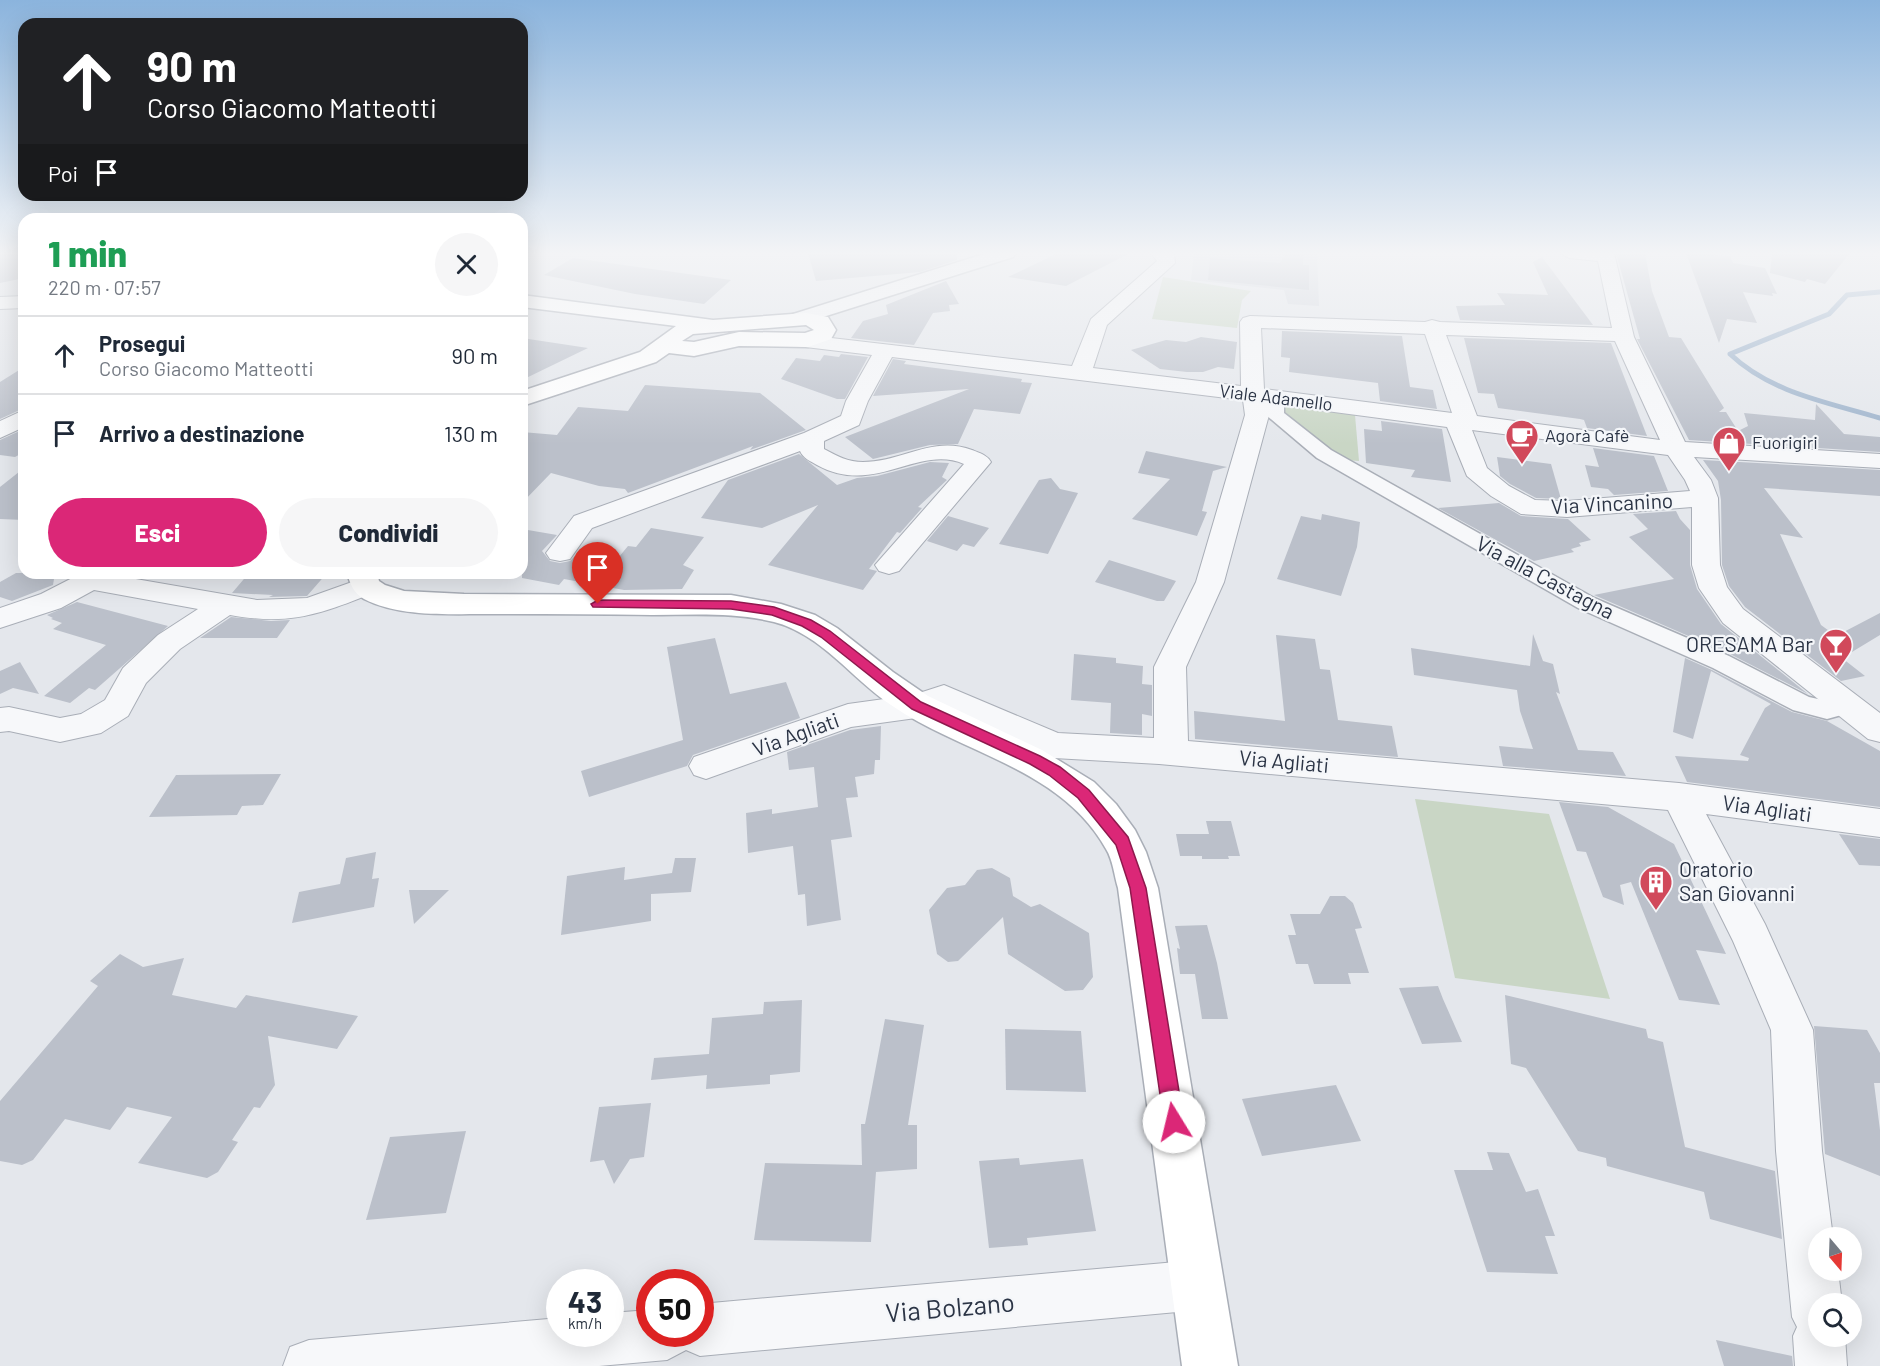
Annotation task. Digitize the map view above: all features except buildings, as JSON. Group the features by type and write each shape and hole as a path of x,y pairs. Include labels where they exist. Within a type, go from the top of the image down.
{"main road":[{"path":"630,317 648,321 671,338 677,348 694,349"},
{"path":"646,317 713,325 756,325 797,330"},
{"path":"528,407 637,371 694,349 797,330 813,320 824,326"},
{"path":"528,397 636,362 666,347 671,338 689,328 713,325"},
{"path":"364,579 384,597 403,601 464,604 731,605 774,611 807,623 825,634 916,706 1035,760 1055,771 1084,794 1115,831 1128,855 1138,888 1210,1366"}],"street":[{"path":"797,330 826,317"},
{"path":"824,326 832,317"},
{"path":"1080,373 1098,323 1105,317"},
{"path":"1620,317 1624,335 1676,449 1698,480 1705,498 1706,565 1713,588 1733,616 1811,679 1880,730"},
{"path":"1171,752 1170,667 1210,582 1264,396 1250,322 1432,326 1624,335"},
{"name":"Viale Adamello","path":"824,326 845,339 881,349"},
{"name":"Via Vincanino","path":"1432,326 1476,471 1500,491 1530,508 1567,509 1705,498"},
{"name":"Viale Adamello","path":"797,330 881,349 1676,449 1880,461"},
{"path":"560,553 583,522 812,438 851,420 881,349"},
{"name":"Via alla Castagna","path":"1264,396 1275,415 1324,454 1586,603 1721,662 1802,704 1827,710 1847,705"},
{"path":"0,421 18,418"},
{"path":"0,431 18,420"},
{"path":"812,438 812,452 834,466 864,470 946,451 979,462 889,565"},
{"path":"0,618 51,601 90,580 257,610 294,610 313,606 364,579"},
{"path":"0,720 9,719 60,730 89,724 117,708 134,676 169,642 226,604"},
{"name":"Via Agliati","path":"706,766 848,716 916,706 944,696 1054,745 1171,752 1679,797 1880,823"},
{"path":"1679,797 1751,936 1792,1030 1800,1151 1815,1293"},
{"name":"Via Bolzano","path":"714,1329 1199,1285"},
{"path":"309,1366 636,1337"},
{"path":"1820,1347 1821,1366"}],"green space":[{"path":"1153,317 1239,317 1237,328 1152,319"},
{"path":"1278,406 1355,415 1359,461 1344,460 1278,413"},
{"path":"1415,799 1549,814 1610,999 1455,978"}],"waterway":[{"path":"1822,317 1730,354 1763,378 1800,395 1880,418"}],"place":[{"name":"Agorà Cafè","path":"1522,465"},
{"name":"Fuorigiri","path":"1729,472"},
{"name":"ORESAMA Bar","path":"1836,674"},
{"name":"Oratorio San Giovanni","path":"1656,911"}],"route":[{"path":"598,604 731,605 774,611 807,623 825,634 916,706 1035,760 1055,771 1084,794 1122,842 1138,888 1174,1122"}]}
